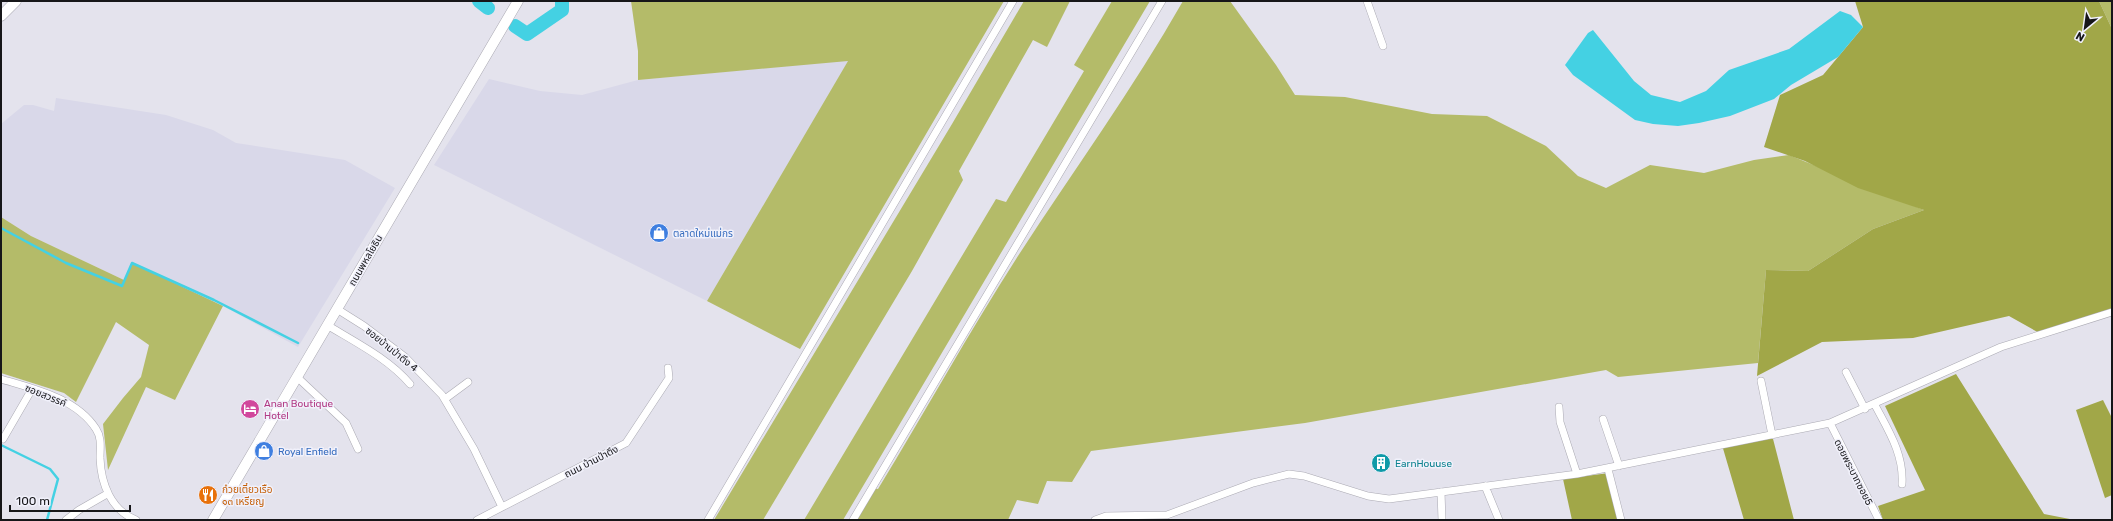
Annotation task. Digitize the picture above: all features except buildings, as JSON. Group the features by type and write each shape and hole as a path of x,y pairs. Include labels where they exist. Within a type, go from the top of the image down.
{"main road":[{"path":"1,16 16,1"},
{"name":"ถนนพหลโยธิน","path":"213,520 518,1"}],"street":[{"path":"708,520 1013,1"},
{"path":"852,520 1162,1"},
{"path":"1366,1 1383,46"},
{"name":"ซอยบ้านป่าตึง 4","path":"337,309 364,326 405,357 444,397 474,449 502,507"},
{"path":"1095,520 1106,516 1169,518 1253,483 1289,474 1304,476 1368,496 1390,498 1608,469 1830,423 1865,409 2001,347 2112,312"},
{"path":"327,325 367,349 402,375 410,384"},
{"name":"ถนน บ้านป่าตึง","path":"477,520 626,443 670,378 668,368"},
{"path":"1846,372 1865,409"},
{"path":"297,377 346,423 358,449"},
{"name":"ซอยสวรรค์","path":"1,378 68,403 85,416 96,429 100,438 101,471 107,494 125,518 136,520"},
{"path":"1760,381 1772,435"},
{"path":"444,397 468,382"},
{"path":"3,439 32,389"},
{"path":"1875,404 1893,438 1901,461 1902,484"},
{"path":"1558,407 1560,422 1577,474"},
{"path":"1603,419 1619,466"},
{"name":"ดอยพระบาทซอย5","path":"1830,423 1879,520"},
{"path":"1608,469 1621,520"},
{"path":"1484,486 1499,520"},
{"path":"1441,492 1442,520"},
{"path":"66,520 79,510 107,494"}],"shaded area":[{"name":"ตลาดใหม่แม่กร","path":"849,60 707,301 434,165 489,79 540,91 582,95 638,80"},
{"path":"56,98 166,115 213,130 236,143 345,160 395,188 298,347 223,306 132,264 124,280 31,236 1,217 1,124 24,105 33,105 54,111"}],"green space":[{"path":"631,1 1004,1 800,349 707,301 848,61 638,80 638,51"},
{"path":"1024,1 1070,1 1047,47 1033,40 959,171 963,180 912,271 763,520 714,520 952,124"},
{"path":"1112,1 1150,1 843,520 804,520 996,199 1006,202 1084,71 1074,65"},
{"path":"1183,1 1230,1 1276,65 1295,95 1345,97 1432,114 1487,116 1546,146 1578,176 1606,188 1650,165 1704,173 1754,160 1789,155 1924,210 1873,229 1808,271 1766,270 1758,363 1618,377 1606,370 1305,423 1091,451 1072,482 1047,481 1038,504 1017,500 1008,520 853,520 871,488 878,489 1000,285 1144,66"},
{"path":"1855,1 2099,1 2112,29 2112,315 2041,334 2009,316 1913,338 1822,342 1757,376 1766,270 1808,271 1873,229 1924,210 1858,188 1805,161 1764,147 1780,95 1823,75 1863,27"},
{"path":"2099,1 2112,1 2112,29"},
{"path":"1,217 31,236 124,280 132,263 223,306 175,400 146,387 108,470 103,424 141,377 149,345 116,322 76,402 64,393 1,373"},
{"path":"1956,374 2044,514 2075,520 1883,520 1878,506 1925,490 1885,406"},
{"path":"2103,400 2112,418 2112,495 2105,498 2076,410"},
{"path":"1772,435 1794,520 1744,520 1722,445"},
{"path":"1609,473 1621,520 1572,520 1563,479"}],"water":[{"path":"1840,11 1851,15 1863,27 1838,57 1791,85 1774,99 1730,116 1699,123 1678,126 1653,124 1635,120 1573,75 1565,65 1588,33 1593,30 1634,81 1651,95 1680,102 1706,91 1729,70 1789,49"}],"waterway":[{"path":"479,1 488,8"},
{"path":"515,26 527,34 562,10 562,1"},
{"path":"1,228 66,263 122,286 132,263 214,300 298,343"},
{"path":"1,445 50,469 58,479 47,520"}],"place":[{"name":"ตลาดใหม่แม่กร","path":"659,233"},
{"name":"Anan Boutique Hotel","path":"250,409"},
{"name":"Royal Enfield","path":"264,451"},
{"name":"EarnHouuse","path":"1381,463"},
{"name":"ก๋วยเตี๋ยวเรือ ๑๓ เหรียญ","path":"208,495"}]}
